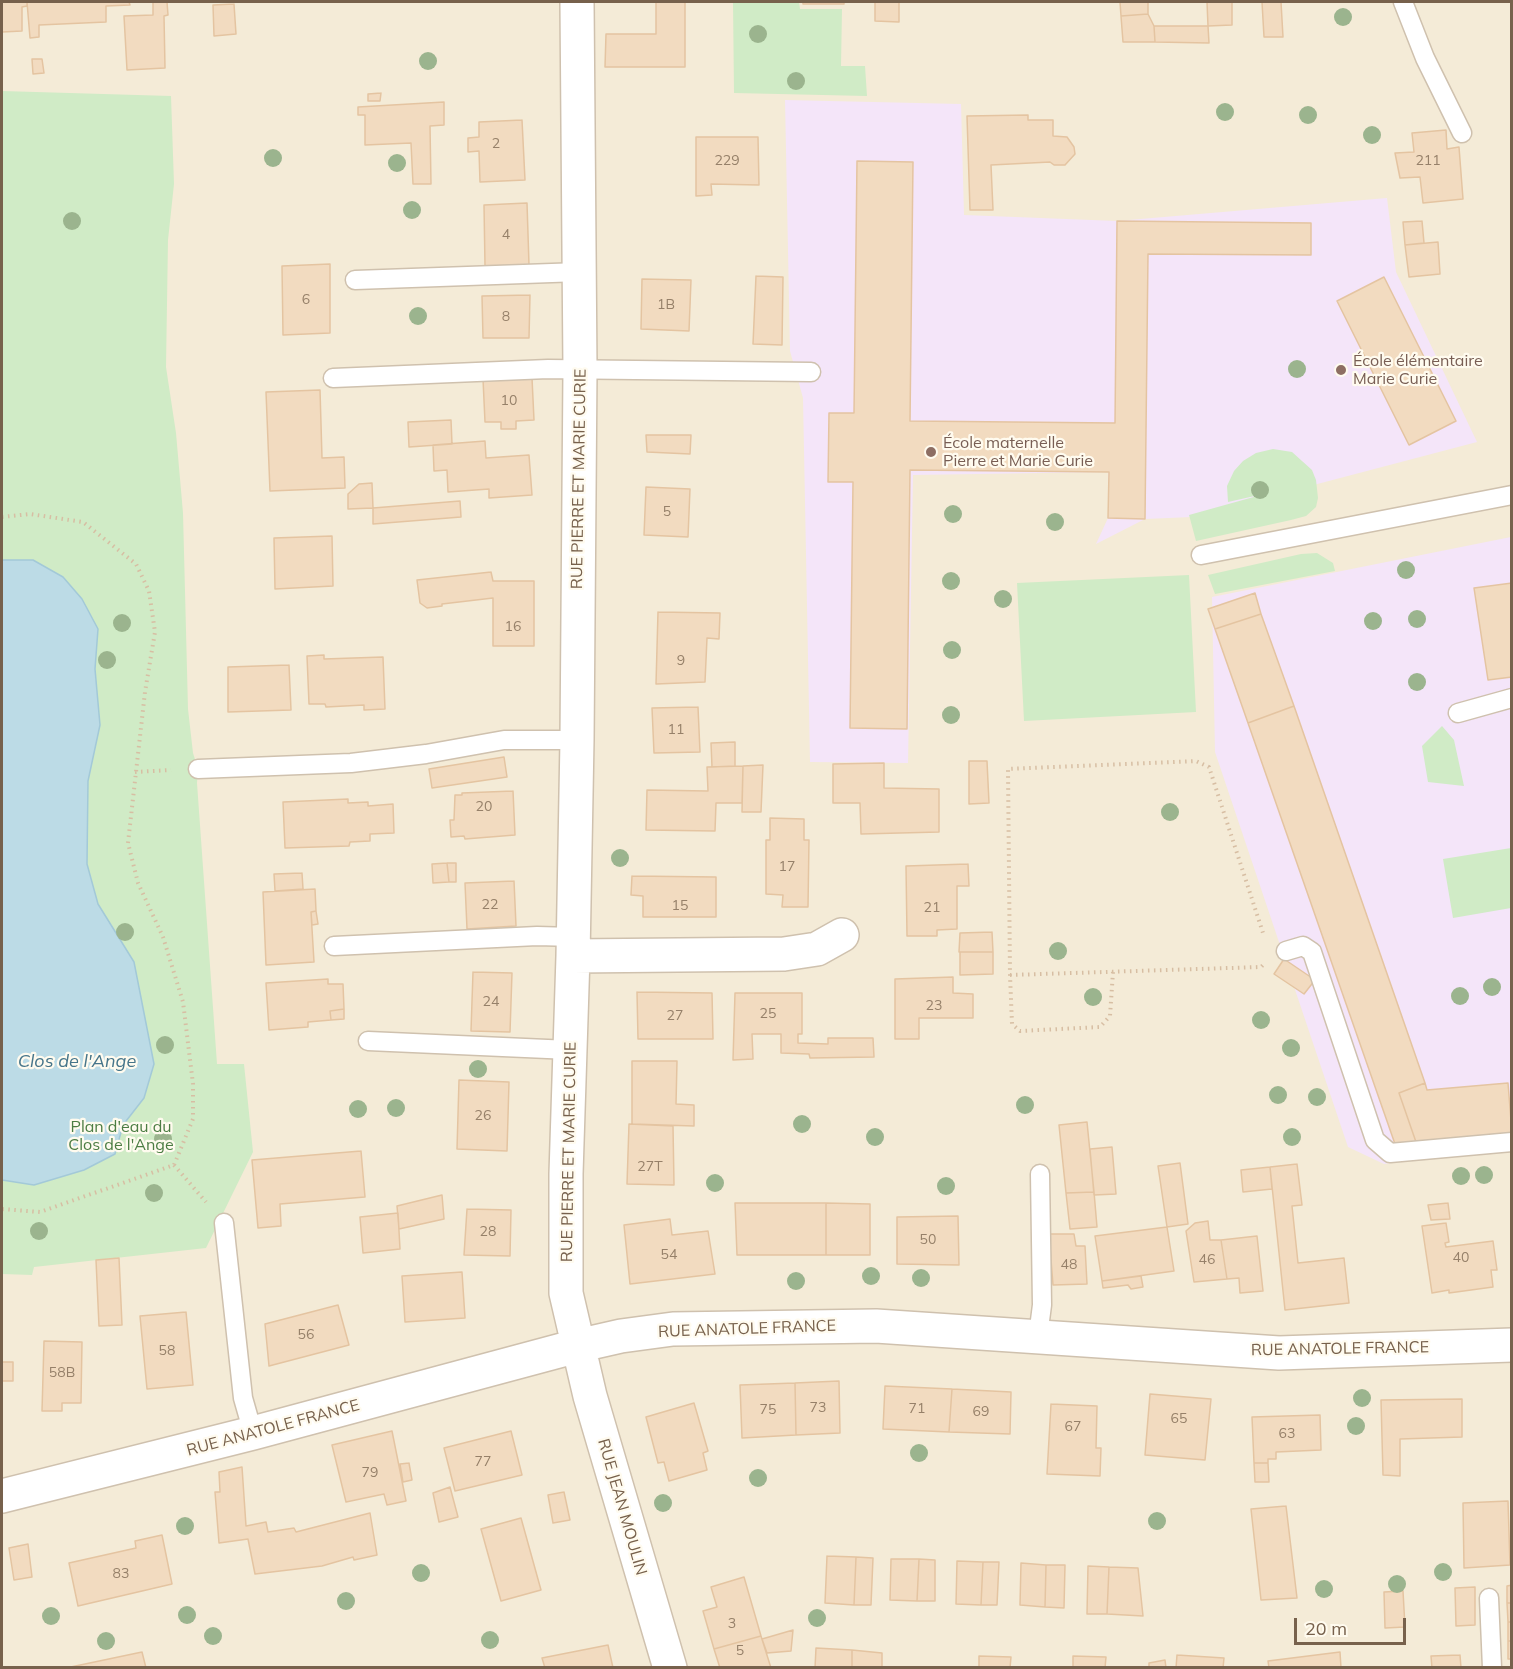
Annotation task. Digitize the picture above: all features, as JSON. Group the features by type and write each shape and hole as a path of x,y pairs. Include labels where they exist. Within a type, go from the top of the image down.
{"street":[{"name":"RUE PIERRE ET MARIE CURIE","path":"577,2 580,272 577,740 574,947 566,1174 566,1293 577,1346"},
{"path":"574,947 784,954 817,949 842,935"},
{"name":"RUE ANATOLE FRANCE","path":"2,1496 253,1433 577,1346 621,1336 673,1329 876,1326 1279,1353 1512,1345"},
{"name":"RUE JEAN MOULIN","path":"577,1346 593,1408 670,1668"}],"lane":[{"path":"1403,2 1425,58 1462,133"},
{"path":"355,280 580,272"},
{"path":"333,378 548,369 811,372"},
{"path":"1202,555 1512,495"},
{"path":"1458,713 1512,698"},
{"path":"198,769 351,763 426,754 504,740 577,740"},
{"path":"334,946 537,936 574,947"},
{"path":"1286,951 1303,946 1312,952 1375,1140 1390,1154 1512,1142"},
{"path":"368,1041 570,1050"},
{"path":"1038,1336 1042,1305 1040,1174"},
{"path":"225,1223 243,1398 253,1433"},
{"path":"1489,1598 1492,1668"}],"path":[{"path":"2,517 30,514 83,522 136,564 149,591 155,632 145,692 128,843 138,883 163,937 183,1002 193,1084 193,1119 174,1165 40,1212 2,1209"},
{"path":"1113,972 1110,1016 1100,1027 1020,1031 1012,1024 1008,769 1196,760 1209,767 1267,945"},
{"path":"135,772 198,769"},
{"path":"1010,975 1261,967 1266,962"},
{"path":"174,1165 225,1223"}],"shaded area":[{"path":"2,2 1511,2 1511,1667 2,1667"},
{"path":"785,100 961,104 964,215 1117,221 1387,198 1396,272 1477,442 1192,517 1145,519 1096,544 1108,518 1108,472 913,475 908,763 810,762 803,398 790,351"},
{"path":"1511,537 1511,1141 1384,1164 1348,1147 1215,752 1212,597"}],"green space":[{"path":"733,2 799,2 800,9 842,9 841,66 865,66 867,96 734,93"},
{"name":"Plan d'eau du Clos de l'Ange","path":"2,91 171,96 174,184 168,240 166,367 176,433 183,513 188,709 193,753 198,769 197,783 217,1064 244,1064 253,1152 206,1248 34,1267 32,1275 2,1274"},
{"path":"1273,449 1292,452 1312,470 1316,480 1318,498 1316,507 1306,516 1196,541 1189,515 1268,493 1228,502 1227,486 1234,471 1243,461 1256,453"},
{"path":"1317,553 1333,563 1335,571 1215,594 1208,575 1301,554"},
{"path":"1189,575 1196,712 1024,721 1017,583"},
{"path":"1442,726 1454,740 1464,786 1428,782 1422,746"},
{"path":"1511,848 1511,908 1453,918 1443,859"}],"water":[{"name":"Clos de l'Ange","path":"2,560 33,560 63,577 82,599 98,629 95,669 100,725 88,781 87,864 98,904 134,962 154,1064 144,1098 123,1125 115,1154 84,1170 34,1185 2,1180"}],"building":[{"path":"2,2 27,2 27,6 22,7 22,31 2,32"},
{"path":"27,2 129,2 130,5 106,6 106,22 39,25 39,37 30,38"},
{"path":"153,2 167,2 168,15 164,16 165,68 127,70 124,16 153,15"},
{"path":"656,2 685,2 685,67 605,67 606,34 656,34"},
{"path":"803,2 844,2 844,4 803,4"},
{"path":"875,2 899,2 899,22 875,21"},
{"path":"1120,2 1148,2 1148,14 1121,16"},
{"path":"1207,2 1232,2 1232,25 1208,26"},
{"path":"1262,2 1281,2 1283,37 1264,37"},
{"path":"234,4 236,34 214,36 213,5"},
{"path":"1148,14 1154,26 1155,42 1123,42 1121,16"},
{"path":"1154,26 1208,26 1209,43 1155,42"},
{"path":"32,59 42,59 44,73 33,74"},
{"path":"381,93 380,101 368,101 368,94"},
{"path":"444,102 444,125 430,126 431,184 413,184 411,143 365,145 365,115 358,115 358,107"},
{"path":"1028,115 1028,120 1053,120 1053,136 1067,137 1074,147 1075,154 1065,165 1054,165 1050,162 991,165 993,210 970,210 967,116"},
{"path":"522,120 525,180 480,182 479,151 468,152 468,138 479,137 479,122"},
{"path":"1446,130 1447,149 1459,147 1463,199 1423,203 1420,177 1400,178 1395,153 1414,152 1412,133"},
{"path":"696,137 758,137 759,185 711,184 712,195 696,196"},
{"path":"857,161 913,162 910,421 1115,423 1117,221 1311,223 1311,255 1148,254 1145,519 1108,518 1109,472 910,470 907,729 850,728 853,482 828,482 829,413 854,413"},
{"path":"527,203 529,265 485,266 484,205"},
{"path":"1422,221 1424,243 1405,245 1403,222"},
{"path":"1438,242 1440,274 1409,277 1405,245"},
{"path":"330,264 330,333 283,335 282,266"},
{"path":"756,276 783,277 782,345 753,344"},
{"path":"1384,277 1456,421 1409,445 1337,301"},
{"path":"642,279 691,280 689,331 641,329"},
{"path":"530,295 529,338 483,338 482,296"},
{"path":"532,378 534,420 516,421 516,429 501,429 501,422 485,422 483,379"},
{"path":"320,390 322,458 344,457 345,488 270,491 266,392"},
{"path":"451,420 452,444 409,447 408,422"},
{"path":"646,435 691,435 690,454 647,452"},
{"path":"485,441 486,458 529,455 532,495 489,498 489,489 448,492 447,470 434,471 433,445"},
{"path":"372,483 373,508 348,509 348,494 359,484"},
{"path":"646,487 690,489 688,537 644,535"},
{"path":"460,501 461,517 373,524 373,508"},
{"path":"332,536 333,586 275,589 274,538"},
{"path":"491,572 493,581 534,581 534,646 493,646 493,598 427,608 420,603 417,580"},
{"path":"1512,583 1512,677 1488,680 1474,588"},
{"path":"1255,593 1261,614 1215,629 1208,609"},
{"path":"658,612 720,613 719,639 707,638 705,682 656,684"},
{"path":"1261,614 1294,706 1248,723 1215,629"},
{"path":"324,655 324,659 383,657 385,709 364,710 364,705 326,707 325,704 309,704 307,656"},
{"path":"289,665 291,710 228,712 228,667"},
{"path":"1294,706 1425,1083 1399,1093 1416,1142 1395,1144 1248,723"},
{"path":"698,707 700,752 654,753 652,708"},
{"path":"735,742 735,766 712,767 711,743"},
{"path":"504,757 507,777 432,788 429,769"},
{"path":"969,761 987,761 989,803 969,804"},
{"path":"884,763 884,788 939,789 939,832 861,834 860,803 833,803 833,764"},
{"path":"763,765 761,812 742,812 743,766"},
{"path":"743,766 742,803 716,803 715,831 646,830 647,790 708,791 707,767"},
{"path":"513,791 515,835 465,839 464,836 451,837 450,820 454,820 455,795"},
{"path":"348,799 348,803 368,802 368,806 393,804 394,833 370,834 370,841 350,842 349,846 285,848 283,802"},
{"path":"770,818 804,819 804,840 809,840 808,907 782,907 783,895 766,894 766,840 770,840"},
{"path":"447,863 456,863 456,882 449,882"},
{"path":"447,863 449,882 433,883 432,864"},
{"path":"968,864 969,886 957,886 957,929 937,930 937,936 907,936 906,866"},
{"path":"302,873 303,889 275,891 274,874"},
{"path":"632,876 716,877 716,917 643,917 643,896 631,895"},
{"path":"514,881 516,926 467,929 465,883"},
{"path":"315,889 316,911 311,912 314,962 266,965 263,892"},
{"path":"316,911 318,924 312,925 311,912"},
{"path":"992,932 993,952 959,952 960,933"},
{"path":"960,952 993,952 993,974 960,975"},
{"path":"1284,959 1315,980 1304,994 1274,974"},
{"path":"473,972 512,973 510,1032 471,1031"},
{"path":"953,977 953,993 973,994 973,1018 919,1018 919,1039 895,1039 895,979"},
{"path":"328,979 328,984 343,984 344,1009 330,1011 331,1020 308,1022 308,1027 269,1030 266,983"},
{"path":"637,992 712,993 713,1039 638,1039"},
{"path":"735,993 802,993 802,1034 798,1034 798,1043 828,1044 828,1038 873,1038 874,1057 810,1058 809,1054 781,1053 781,1034 752,1034 753,1059 733,1060"},
{"path":"344,1009 344,1019 331,1020 330,1011"},
{"path":"632,1061 677,1061 676,1104 694,1105 694,1126 632,1124"},
{"path":"459,1080 509,1082 507,1151 457,1149"},
{"path":"1425,1083 1427,1090 1508,1083 1512,1133 1416,1142 1399,1093"},
{"path":"1087,1122 1094,1192 1066,1193 1059,1125"},
{"path":"629,1124 673,1126 674,1185 627,1184"},
{"path":"1112,1147 1116,1194 1094,1195 1090,1149"},
{"path":"361,1151 365,1197 280,1204 281,1226 258,1228 252,1160"},
{"path":"1180,1163 1188,1224 1167,1227 1158,1166"},
{"path":"1297,1164 1302,1205 1292,1206 1298,1263 1344,1258 1349,1303 1285,1310 1270,1167"},
{"path":"1270,1167 1272,1189 1243,1192 1241,1170"},
{"path":"1094,1192 1097,1227 1070,1229 1066,1193"},
{"path":"442,1195 444,1219 399,1229 397,1206"},
{"path":"735,1203 826,1203 826,1255 737,1255"},
{"path":"826,1203 870,1204 870,1255 826,1255"},
{"path":"1448,1203 1450,1219 1431,1220 1428,1205"},
{"path":"467,1209 511,1210 510,1256 464,1255"},
{"path":"398,1213 400,1249 363,1253 360,1217"},
{"path":"958,1216 959,1265 897,1264 897,1217"},
{"path":"670,1219 672,1235 708,1231 715,1274 630,1284 624,1225"},
{"path":"1208,1221 1210,1240 1221,1240 1227,1279 1194,1282 1186,1231 1195,1223"},
{"path":"1446,1223 1449,1242 1445,1243 1446,1247 1493,1241 1497,1270 1491,1270 1493,1287 1432,1293 1422,1226"},
{"path":"1167,1227 1174,1271 1102,1281 1095,1236"},
{"path":"1049,1234 1074,1234 1076,1246 1085,1246 1087,1284 1053,1285"},
{"path":"1257,1236 1263,1291 1240,1293 1239,1278 1227,1279 1221,1240"},
{"path":"119,1258 122,1325 99,1326 96,1260"},
{"path":"462,1272 465,1318 405,1322 402,1276"},
{"path":"1141,1276 1143,1287 1131,1289 1128,1285 1103,1288 1102,1281"},
{"path":"338,1305 349,1345 269,1366 265,1324"},
{"path":"186,1312 193,1385 147,1389 140,1316"},
{"path":"44,1341 82,1342 81,1403 62,1403 62,1411 42,1411"},
{"path":"2,1362 13,1362 13,1381 2,1381"},
{"path":"839,1381 840,1433 796,1435 795,1383"},
{"path":"795,1383 796,1435 742,1438 740,1385"},
{"path":"885,1386 952,1389 949,1432 883,1429"},
{"path":"952,1389 1011,1392 1010,1434 949,1432"},
{"path":"1150,1394 1211,1399 1205,1460 1145,1455"},
{"path":"1462,1399 1462,1437 1400,1439 1400,1476 1383,1475 1381,1400"},
{"path":"694,1403 708,1451 703,1453 707,1470 669,1481 664,1462 658,1463 646,1417"},
{"path":"1051,1404 1097,1406 1096,1448 1101,1448 1100,1476 1047,1474"},
{"path":"1320,1415 1321,1450 1276,1452 1276,1459 1268,1459 1268,1463 1254,1463 1252,1417"},
{"path":"392,1431 406,1501 387,1505 384,1494 346,1502 332,1445"},
{"path":"511,1431 522,1475 455,1491 444,1448"},
{"path":"409,1463 412,1480 403,1482 400,1464"},
{"path":"1254,1463 1268,1463 1269,1482 1255,1482"},
{"path":"242,1467 246,1526 266,1522 268,1532 294,1528 296,1532 370,1513 377,1555 354,1560 353,1557 322,1566 255,1574 248,1539 219,1543 215,1492 220,1492 219,1472"},
{"path":"450,1487 458,1517 439,1522 433,1493"},
{"path":"564,1492 570,1520 553,1523 548,1495"},
{"path":"1508,1501 1510,1565 1464,1568 1463,1503"},
{"path":"1286,1506 1297,1598 1261,1600 1251,1509"},
{"path":"521,1518 541,1590 501,1601 481,1529"},
{"path":"162,1535 172,1584 78,1606 69,1563 136,1548 135,1541"},
{"path":"28,1544 32,1577 14,1580 9,1548"},
{"path":"827,1556 856,1557 854,1605 825,1603"},
{"path":"856,1557 873,1558 871,1605 854,1605"},
{"path":"891,1559 919,1559 917,1601 890,1600"},
{"path":"919,1559 935,1560 935,1601 917,1601"},
{"path":"957,1561 983,1562 981,1605 956,1604"},
{"path":"983,1562 999,1562 997,1605 981,1605"},
{"path":"1021,1563 1046,1565 1045,1607 1020,1605"},
{"path":"1046,1565 1065,1565 1064,1608 1045,1607"},
{"path":"1088,1566 1109,1567 1107,1614 1087,1614"},
{"path":"1109,1567 1138,1568 1143,1616 1107,1614"},
{"path":"744,1577 761,1636 714,1649 703,1611 717,1607 711,1587"},
{"path":"1512,1585 1512,1603 1507,1603 1507,1586"},
{"path":"1475,1587 1475,1625 1456,1626 1455,1588"},
{"path":"1403,1591 1405,1627 1385,1628 1384,1592"},
{"path":"1507,1603 1512,1603 1512,1622 1508,1622"},
{"path":"1508,1622 1512,1622 1512,1641 1508,1641"},
{"path":"793,1630 791,1651 767,1653 762,1639"},
{"path":"761,1636 771,1668 720,1668 714,1649"},
{"path":"1508,1641 1512,1641 1512,1659 1508,1659"},
{"path":"608,1645 613,1668 545,1668 542,1658"},
{"path":"816,1648 852,1650 852,1668 815,1668"},
{"path":"852,1650 882,1653 882,1668 852,1668"},
{"path":"142,1652 146,1668 66,1668"},
{"path":"1340,1652 1341,1668 1269,1668 1268,1661"},
{"path":"1177,1655 1224,1658 1223,1668 1176,1668"},
{"path":"1460,1655 1461,1668 1432,1668 1431,1656"},
{"path":"979,1656 1011,1657 1010,1668 979,1668"},
{"path":"1073,1656 1106,1657 1105,1668 1073,1668"},
{"path":"1165,1660 1166,1668 1149,1668 1149,1663"}],"place":[{"name":"École élémentaire Marie Curie","path":"1341,370"},
{"name":"École maternelle Pierre et Marie Curie","path":"931,452"}]}
